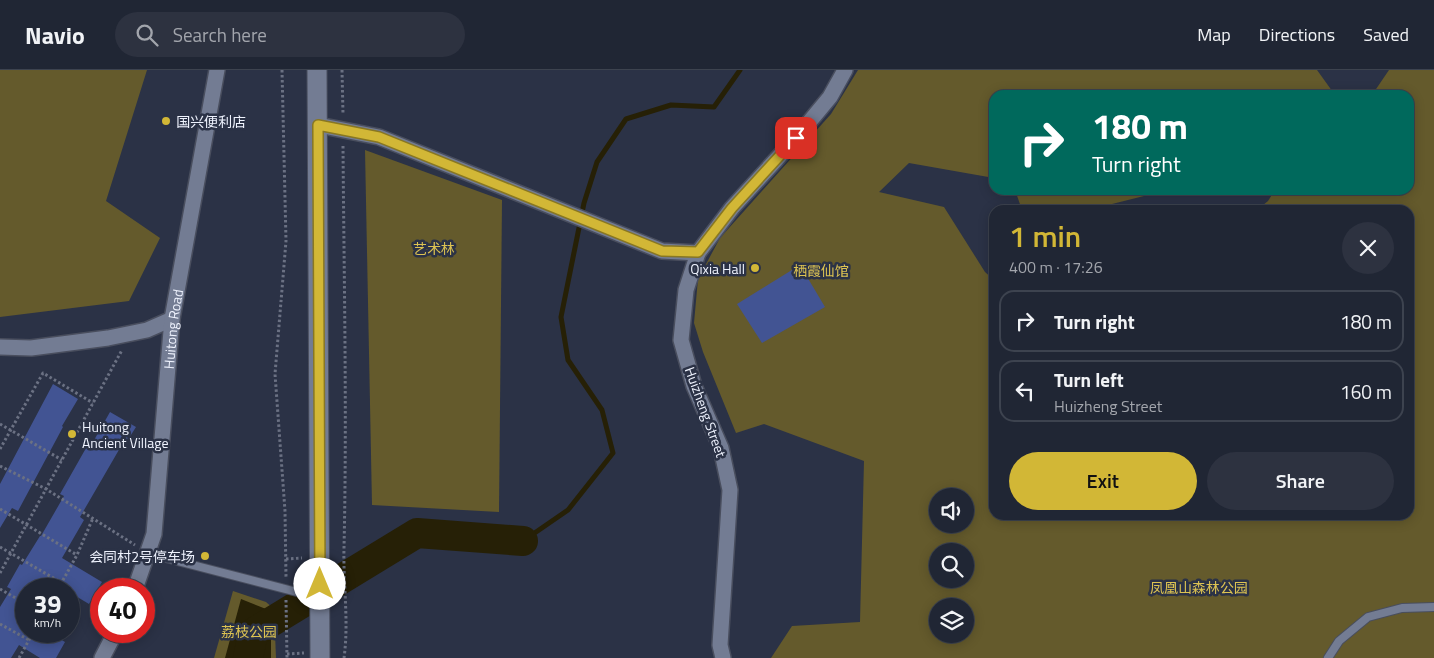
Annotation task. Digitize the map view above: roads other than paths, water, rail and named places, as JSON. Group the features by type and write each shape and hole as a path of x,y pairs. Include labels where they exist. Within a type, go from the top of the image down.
{"street":[{"name":"Huitong Road","path":"140,578 151,554 154,534 172,319 218,70"},
{"path":"317,70 320,658"},
{"name":"Huizheng Street","path":"723,658 720,645 730,490 721,448 694,386 681,340 686,290 698,252 732,208 830,98 844,70"},
{"path":"318,125 379,137 662,251 698,252"},
{"path":"0,347 30,348 108,338 146,330 172,319"},
{"path":"102,658 110,643"}],"lane":[{"path":"151,554 320,598"},
{"path":"1328,658 1339,641 1368,618 1402,608 1434,607"}],"waterway":[{"path":"523,541 568,510 613,453 602,410 568,360 561,317 584,203 597,162 626,119 671,105 714,107 740,70"},
{"path":"248,658 253,633 417,533 523,541"}],"place":[{"name":"国兴便利店","path":"166,121"},
{"name":"Qixia Hall","path":"755,268"},
{"name":"Huitong Ancient Village","path":"72,434"},
{"name":"会同村2号停车场","path":"205,556"}],"park label":[{"name":"艺术林","path":"434,248"},
{"name":"栖霞仙馆","path":"821,270"},
{"name":"凤凰山森林公园","path":"1199,587"},
{"name":"荔枝公园","path":"249,631"}]}
